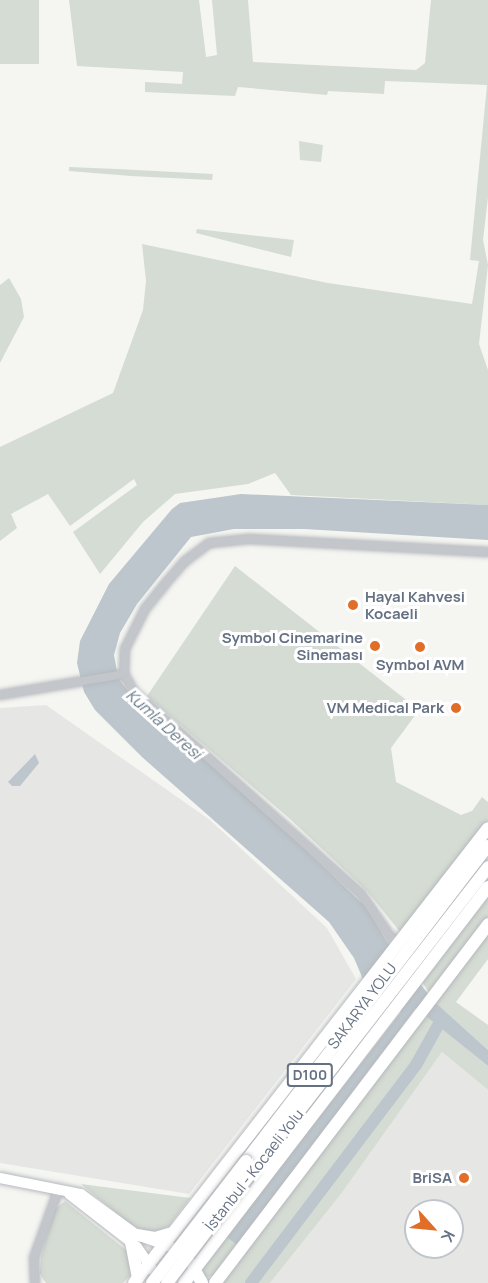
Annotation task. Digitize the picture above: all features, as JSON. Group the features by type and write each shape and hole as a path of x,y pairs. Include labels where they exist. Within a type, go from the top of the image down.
{"highway":[{"path":"396,951 488,828"},
{"name":"SAKARYA YOLU","path":"152,1283 250,1165 396,951 488,846"},
{"name":"D100","path":"416,971 488,867"},
{"path":"183,1283 396,1008 416,971 488,887"},
{"path":"215,1283 488,924"},
{"name":"İstanbul - Kocaeli Yolu","path":"167,1283 250,1165 385,1000 416,971"},
{"path":"136,1280 292,1078 369,991"},
{"path":"326,1098 372,1017"},
{"path":"184,1220 191,1241 212,1247"},
{"path":"136,1280 134,1239 155,1238 173,1233"},
{"path":"194,1269 202,1283"}],"main road":[{"path":"0,1178 58,1188 134,1239 185,1252 194,1269"},
{"path":"134,1239 162,1283"}],"street":[{"path":"396,951 361,894 148,707 123,674 125,649 145,609 184,562 209,543 249,539 488,552"},
{"path":"0,695 123,674"},
{"path":"35,1283 34,1258 58,1188"}],"shaded area":[{"path":"0,0 39,0 39,64 0,64"},
{"path":"69,0 199,0 206,57 217,55 212,0 248,0 253,62 416,70 425,63 431,0 488,0 488,197 483,240 488,265 479,344 488,370 488,505 291,495 275,473 248,484 175,494 143,522 100,574 73,532 137,485 134,479 70,526 48,494 11,514 17,528 0,541 0,447 113,393 143,310 146,281 142,244 328,283 472,304 479,261 470,260 487,85 385,81 384,94 328,91 327,95 238,87 235,96 145,92 145,82 182,84 183,72 77,66"},
{"path":"299,141 323,145 321,162 300,160"},
{"path":"69,167 213,174 212,180 69,171"},
{"path":"197,229 294,240 291,257 196,233"},
{"path":"9,278 21,299 24,317 0,363 0,285"},
{"path":"241,494 488,505 488,540 304,529 234,529 191,537 137,604 120,633 114,655 118,678 134,699 258,805 365,906 392,950 435,1002 488,1050 488,1066 416,1008 237,1245 226,1237 401,1012 365,984 354,958 329,922 142,757 95,710 84,692 77,663 80,641 109,584 172,509 180,503"},
{"path":"235,566 419,710 391,748 396,782 461,815 472,811 482,797 488,802 488,821 401,933 366,890 289,818 147,696"},
{"path":"46,705 210,820 327,928 356,979 189,1194 0,1163 0,708"},
{"path":"35,754 39,763 20,786 12,786 8,782"},
{"path":"488,893 488,917 431,995 422,982"},
{"path":"488,929 488,959 456,1002 488,1025 488,1050 435,1002"},
{"path":"426,1015 488,1066 488,1090 442,1052 341,1194 270,1283 221,1283"},
{"path":"442,1052 488,1090 488,1283 270,1283 341,1194"},
{"path":"81,1184 190,1198 169,1226 150,1234 131,1225"},
{"path":"65,1201 131,1254 134,1271 123,1283 46,1283 43,1279 40,1273 41,1256 55,1209"},
{"path":"226,1237 237,1245 214,1276 204,1277 202,1270"}],"waterway":[{"path":"251,1283 416,1065 441,1020"}],"place":[{"name":"Hayal Kahvesi Kocaeli","path":"353,605"},
{"name":"Symbol Cinemarine Sineması","path":"375,646"},
{"name":"Symbol AVM","path":"420,647"},
{"name":"VM Medical Park","path":"456,708"},
{"name":"BriSA","path":"464,1178"}],"water label":[{"name":"Kumla Deresi","path":"164,724"}]}
